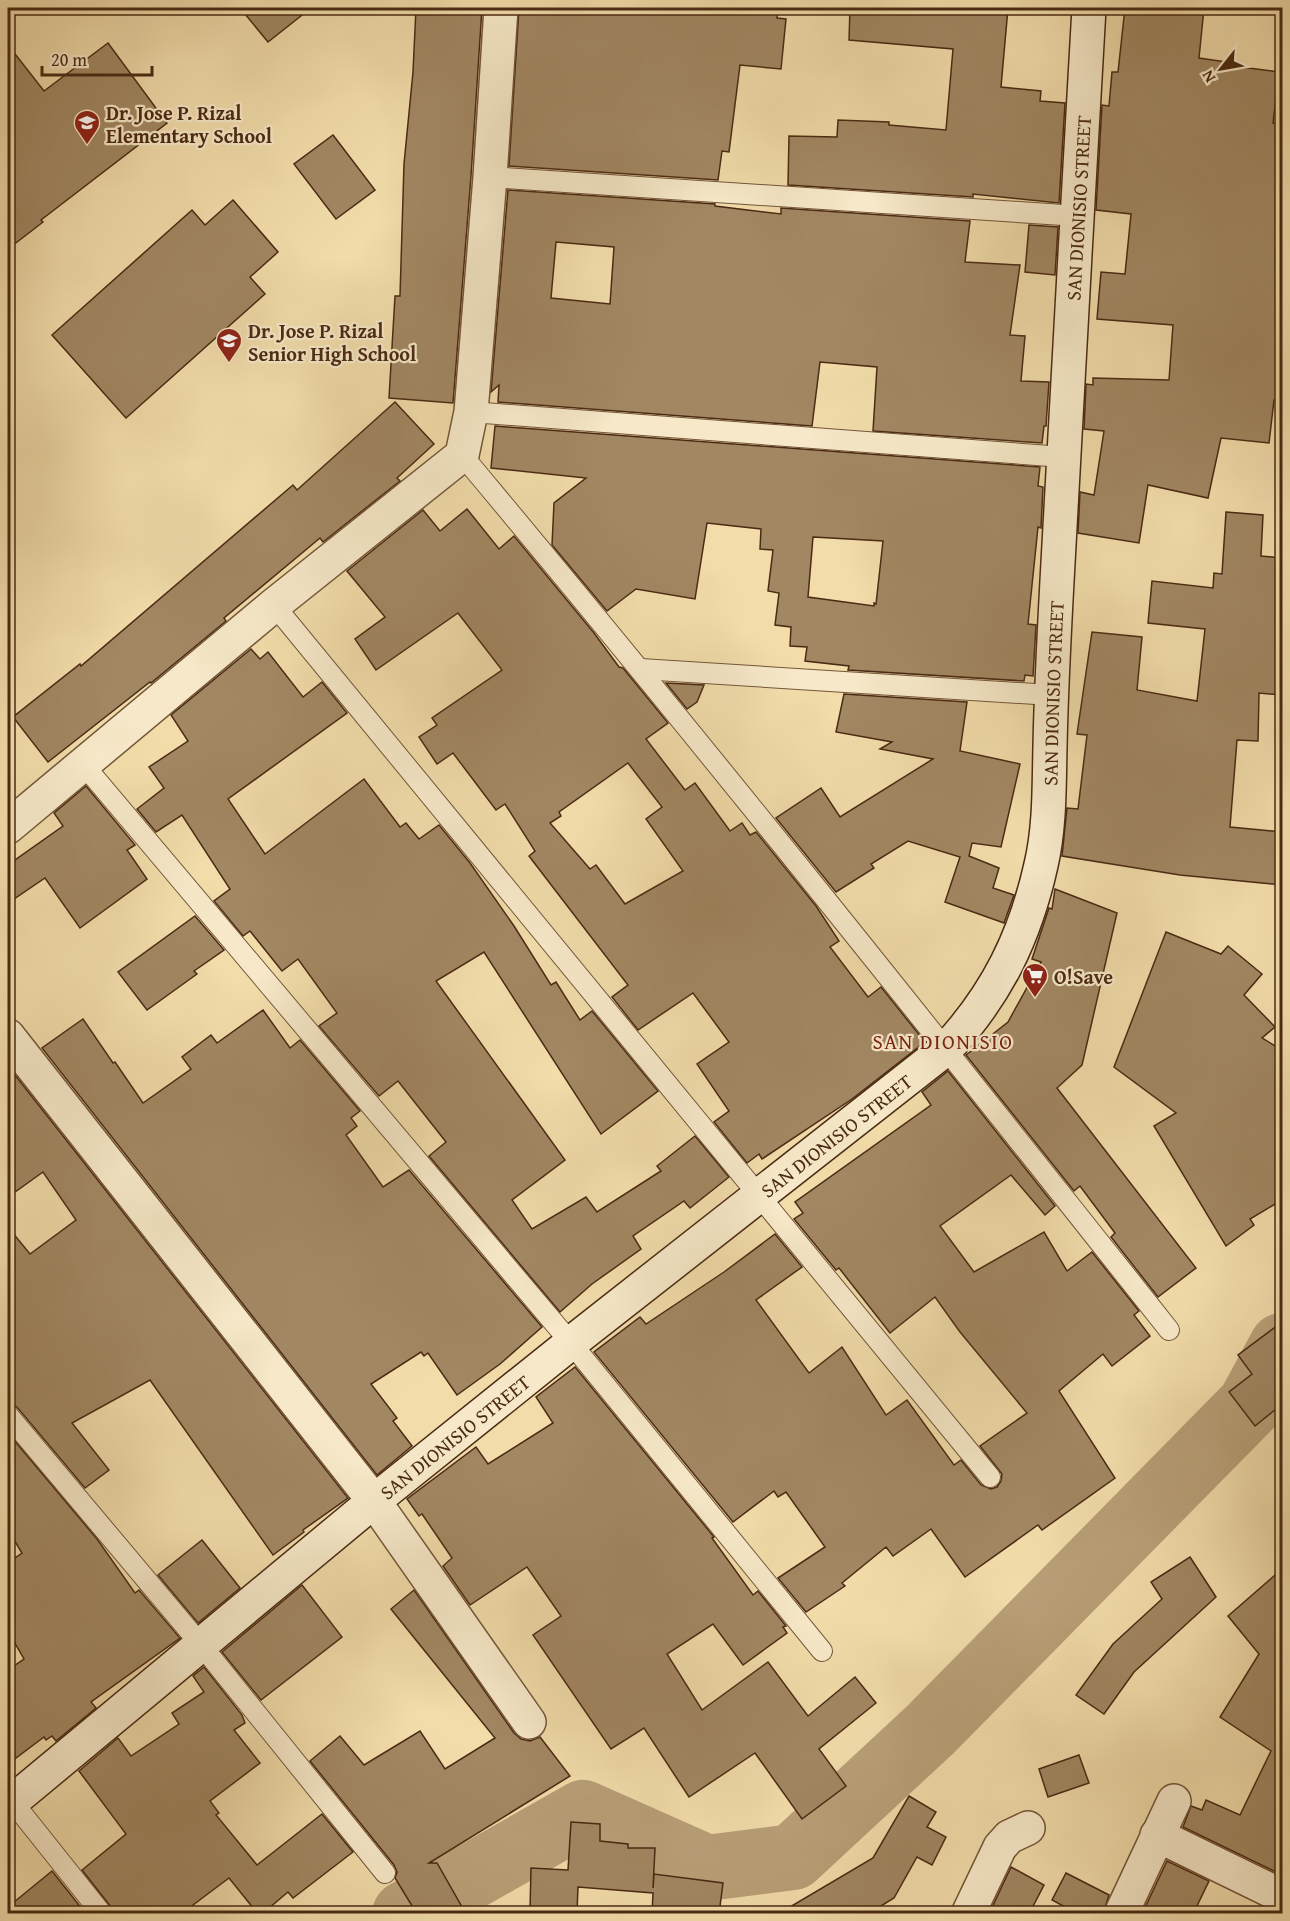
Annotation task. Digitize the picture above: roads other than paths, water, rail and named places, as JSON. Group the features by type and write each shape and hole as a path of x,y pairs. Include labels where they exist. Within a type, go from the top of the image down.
{"street":[{"path":"8,827 274,605 462,455 471,412 501,8"},
{"name":"SAN DIONISIO STREET","path":"9,1801 571,1343 947,1048 991,994 1025,922 1042,863 1047,829 1063,457 1089,8"},
{"path":"8,1036 375,1501 529,1722"},
{"path":"1121,1914 1174,1801"},
{"path":"968,1914 1000,1846 1009,1837 1028,1828"},
{"path":"1157,1835 1277,1896"}],"lane":[{"path":"490,177 1078,216"},
{"path":"471,412 1063,457"},
{"path":"462,455 641,669 947,1048 1169,1330"},
{"path":"274,605 761,1195 990,1477"},
{"path":"641,669 1051,695"},
{"path":"83,764 571,1343 822,1651"},
{"path":"8,1415 202,1646 385,1873"},
{"path":"9,1801 102,1914"}],"waterway":[{"path":"405,1914 583,1813 707,1868 793,1857 930,1730 1250,1405 1282,1346"}],"place":[{"name":"Dr. Jose P. Rizal Elementary School","path":"87,146"},
{"name":"Dr. Jose P. Rizal Senior High School","path":"229,364"},
{"name":"O!Save","path":"1035,999"}],"district":[{"name":"SAN DIONISIO","path":"943,1041"}]}
